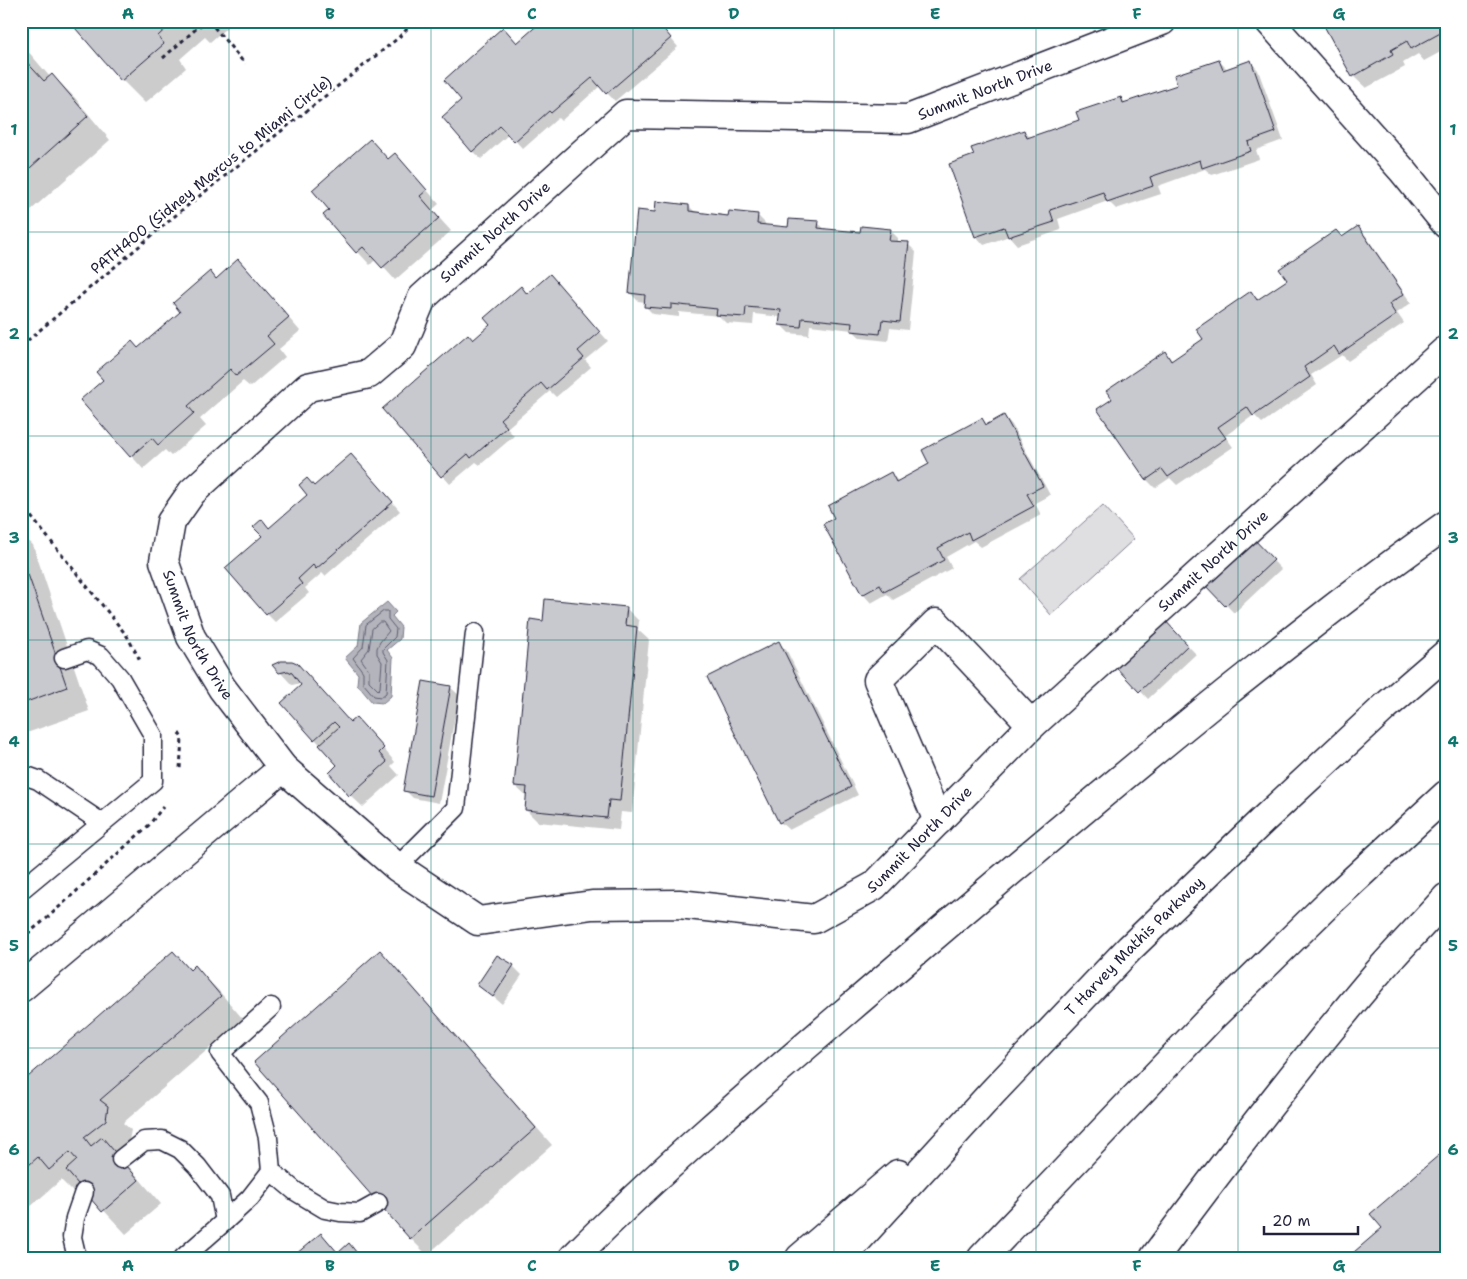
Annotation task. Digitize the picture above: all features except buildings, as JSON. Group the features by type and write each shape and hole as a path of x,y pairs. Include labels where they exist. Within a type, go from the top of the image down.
{"main road":[{"name":"Summit North Drive","path":"1162,21 908,119 626,114 422,298 402,346 369,374 308,387 192,492 172,522 164,561 191,638 222,688 283,768 397,867 478,921 592,905 679,904 814,919 874,886 1032,726 1446,350"},
{"path":"1269,21 1403,171 1446,224"},
{"path":"573,1258 636,1197 711,1129 1034,851 1304,631 1408,551 1446,525"},
{"path":"938,821 878,680 936,623 1032,726"},
{"name":"T Harvey Mathis Parkway","path":"841,1258 992,1093 1130,948 1264,819 1386,706 1446,654"},
{"path":"21,988 283,768"},
{"path":"982,1258 1208,1021 1332,900 1446,795"},
{"path":"1154,1258 1293,1076 1375,976 1446,898"},
{"path":"800,1258 992,1093"}],"lane":[{"path":"397,867 456,808 475,633"},
{"path":"21,890 153,781 153,735 120,678 101,656 87,650 64,658"},
{"path":"21,774 38,780 102,823"},
{"path":"183,1258 250,1198 271,1171 268,1138 259,1103 220,1053 271,1007"},
{"path":"121,1159 144,1140 162,1140 180,1149 197,1166 220,1196 225,1221"},
{"path":"271,1171 295,1191 324,1209 360,1213 378,1203"},
{"path":"77,1258 72,1237 75,1218 84,1192"}],"path":[{"path":"163,58 207,21 245,64"},
{"name":"PATH400 (Sidney Marcus to Miami Circle)","path":"21,346 182,210 397,38 415,21"},
{"path":"21,504 127,636 146,670"},
{"path":"178,730 182,738 180,777"},
{"path":"21,940 149,825 167,802"}],"shaded area":[{"path":"1103,505 1134,539 1051,615 1020,579"}],"water":[{"path":"387,602 396,612 392,616 401,627 400,639 387,650 393,658 391,696 383,703 372,702 357,684 358,674 345,658 358,646 361,623"}]}
